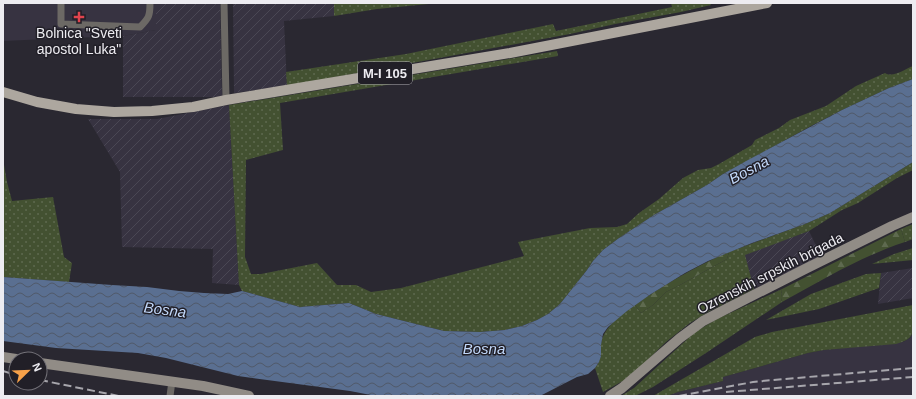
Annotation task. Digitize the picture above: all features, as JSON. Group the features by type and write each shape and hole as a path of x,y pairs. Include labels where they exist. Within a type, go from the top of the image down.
{"main road":[{"name":"M-I 105","path":"3,92 37,102 76,109 114,112 152,111 193,107 226,100 510,53 767,3"},
{"name":"Ozrenskih srpskih brigada","path":"610,396 622,388 680,338 703,322 804,269 913,217"},
{"path":"48,364 172,381 249,396"}],"street":[{"path":"61,3 61,24 140,27 148,19 150,3"},
{"path":"224,3 226,100"},
{"path":"170,396 172,381"}],"shaded area":[{"name":"Bolnica \"Sveti apostol Luka\"","path":"3,3 156,3 156,30 123,36 3,41"},
{"path":"156,3 220,3 222,97 123,97 123,36 156,30"},
{"path":"233,3 334,3 334,16 284,21 287,86 234,93"},
{"path":"229,105 239,285 212,283 213,249 122,247 120,172 88,119 157,119"},
{"path":"809,231 821,256 754,289 744,255"},
{"path":"913,268 913,298 878,304 881,273"},
{"path":"913,333 913,396 667,396 723,381 723,377 808,353 903,342 910,338"}],"green space":[{"path":"334,3 439,3 377,9 334,16"},
{"path":"671,3 710,3 711,5 570,34 287,86 286,72 406,54 553,24 556,31 672,7"},
{"path":"557,51 558,56 280,103 283,150 246,160 245,257 251,274 261,274 317,263 337,285 356,285 371,292 401,288 524,256 518,242 590,228 617,227 627,224 683,178 698,170 711,168 719,164 752,145 755,140 779,128 790,120 826,106 856,86 885,73 895,74 913,66 913,79 889,88 811,126 723,174 707,185 654,215 603,250 560,304 548,314 522,326 505,330 480,332 444,331 376,314 349,303 300,307 242,291 239,285 229,105"},
{"path":"3,159 12,201 53,197 64,257 72,263 69,282 3,277"},
{"path":"913,162 913,170 897,178 858,203 842,210 809,231 745,255 754,289 710,311 690,323 666,342 630,377 603,392 595,368 600,358 601,344 609,326 624,313 635,305 641,313 653,305 666,292 727,259 729,252 805,224 830,213"},
{"path":"913,224 913,239 905,242 901,229"},
{"path":"901,229 905,242 858,261 782,302 782,289"},
{"path":"913,248 913,260 872,264 894,254"},
{"path":"729,252 727,259 666,292 653,305 641,313 635,305 681,276"},
{"path":"881,273 879,288 819,309 766,320 811,294 866,274"},
{"path":"782,289 782,302 706,353 653,387 635,396 621,396 634,388 695,332 717,319"},
{"path":"913,305 913,332 908,339 896,344 824,350 808,353 723,377 723,381 667,396 653,396 755,337 772,332"}],"water":[{"name":"Bosna","path":"913,79 913,162 830,213 708,261 651,294 608,327 603,334 601,356 595,368 588,374 577,377 540,396 376,396 350,391 238,376 166,358 138,353 56,348 3,341 3,277 147,287 204,293 228,294 242,291 300,307 349,303 376,314 444,331 480,332 505,330 522,326 548,314 560,304 603,250 654,215 748,160 842,110 889,88"}],"railway":[{"path":"679,396 753,382 913,368"},
{"path":"3,371 8,373"},
{"path":"726,392 913,377"},
{"path":"48,382 119,396"}],"place":[{"name":"Bolnica \"Sveti apostol Luka\"","path":"79,17"}]}
